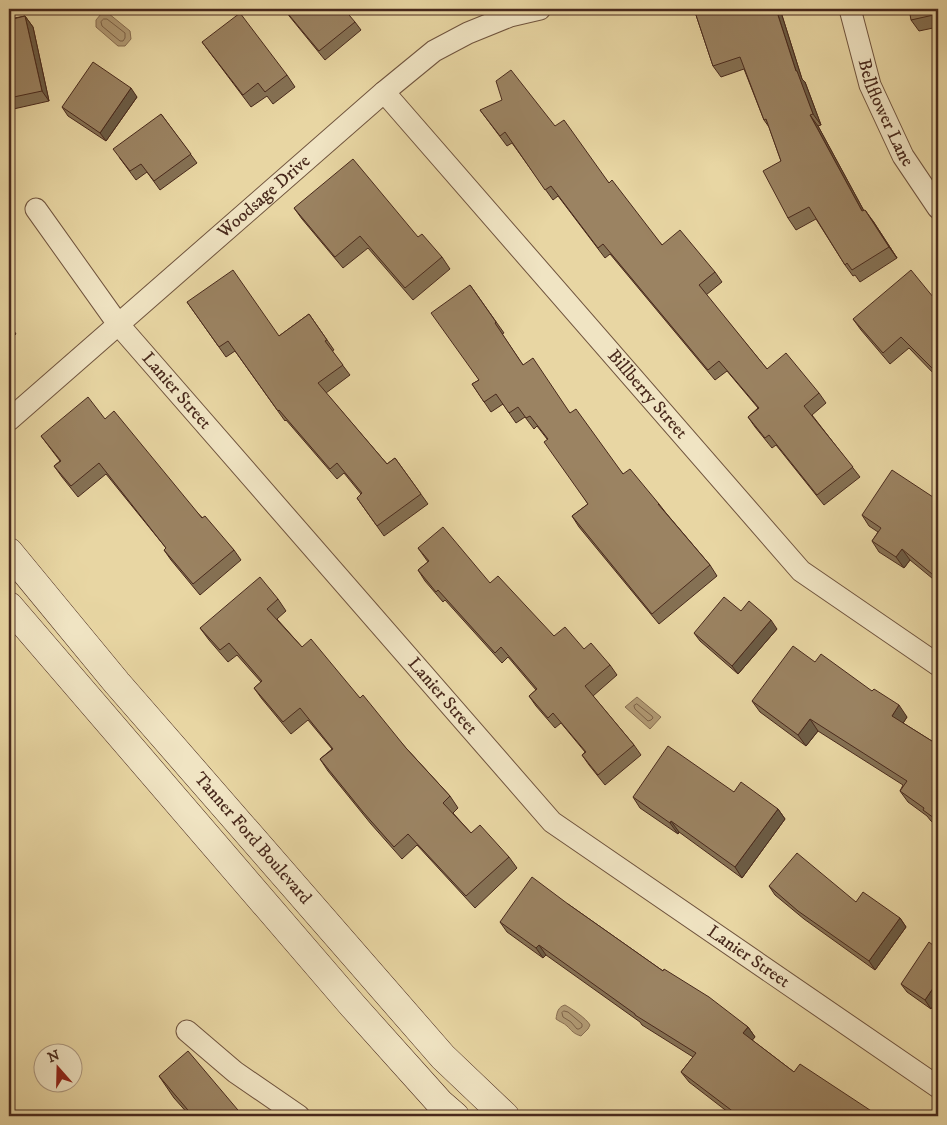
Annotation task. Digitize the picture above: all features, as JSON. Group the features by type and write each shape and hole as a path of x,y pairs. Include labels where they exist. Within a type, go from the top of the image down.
{"street":[{"name":"Woodsage Drive","path":"9,420 384,92 434,51 468,33 510,16 540,9"},
{"name":"Bellflower Lane","path":"850,9 870,85 903,156 938,208"},
{"name":"Billberry Street","path":"384,92 801,571 938,666"},
{"name":"Lanier Street","path":"36,209 118,324 552,822 938,1087"},
{"name":"Tanner Ford Boulevard","path":"9,552 117,683 443,1057 505,1116"},
{"name":"Tanner Ford Boulevard","path":"9,606 353,1006 440,1103 455,1116"},
{"path":"187,1031 235,1072 300,1116"}],"water":[{"path":"108,13 130,31 131,39 125,46 118,46 96,27 96,20 101,14"},
{"path":"637,697 661,717 650,729 625,707"},
{"path":"565,1005 575,1011 590,1025 581,1036 556,1019 558,1010"}],"building":[{"path":"284,9 344,9 355,22 319,51"},
{"path":"694,9 776,9 796,71 813,114 810,115 862,211 865,210 889,247 852,270 847,263 845,265 809,207 788,218 763,171 781,161 740,57 713,66"},
{"path":"909,9 938,9 938,14 911,20"},
{"path":"240,13 287,75 265,92 258,83 243,95 202,42"},
{"path":"25,16 42,91 9,98 9,20"},
{"path":"93,62 131,88 100,133 62,107"},
{"path":"511,70 555,126 564,120 609,183 612,180 662,245 680,230 715,272 699,285 767,369 786,353 819,393 804,406 853,467 817,495 769,435 765,438 748,417 759,408 719,361 708,370 603,244 598,248 551,186 545,190 505,132 500,136 480,110 502,100 496,81"},
{"path":"161,114 191,154 154,181 141,164 130,171 113,149"},
{"path":"353,159 418,237 422,234 442,257 405,288 360,236 335,257 294,208"},
{"path":"233,270 279,336 309,314 327,340 325,341 343,365 318,383 387,464 395,458 421,494 377,526 357,498 362,493 337,463 330,469 278,411 228,341 219,347 187,302"},
{"path":"911,270 938,303 938,374 901,337 883,353 853,319"},
{"path":"470,285 523,365 533,358 570,413 576,409 623,474 630,469 710,565 652,614 572,516 588,504 544,442 548,439 530,416 526,418 518,407 509,413 496,394 484,402 472,384 479,380 431,313"},
{"path":"88,397 105,419 114,411 202,518 205,516 234,550 193,584 164,550 166,548 99,463 71,486 54,466 61,461 41,436"},
{"path":"892,470 936,499 933,504 938,509 938,579 902,549 896,557 872,541 881,528 862,515"},
{"path":"443,527 490,583 498,576 554,636 565,627 584,649 591,643 610,665 585,686 634,745 598,775 582,755 586,752 553,713 548,718 529,696 537,689 501,647 495,653 438,590 436,592 418,570 429,561 418,548"},
{"path":"260,577 278,599 267,609 302,647 311,639 360,698 363,695 406,748 450,796 443,803 471,833 480,825 509,857 466,896 408,834 394,847 320,759 333,749 300,708 283,722 254,688 262,681 229,643 220,650 200,628"},
{"path":"724,597 741,611 749,601 771,620 732,666 694,633"},
{"path":"793,646 815,662 821,654 872,691 874,689 899,705 892,716 935,743 938,739 938,821 923,810 924,808 900,791 907,781 810,719 798,735 752,701"},
{"path":"668,746 734,792 741,782 778,809 735,867 671,821 670,823 633,797"},
{"path":"797,853 856,902 863,892 900,918 869,961 798,911 769,886"},
{"path":"532,877 663,971 664,969 709,997 748,1027 743,1033 794,1072 800,1064 879,1116 739,1116 681,1072 696,1053 635,1015 539,945 536,948 500,922"},
{"path":"929,942 938,949 938,986 936,984 925,1000 901,984"},
{"path":"188,1051 243,1116 193,1116 159,1076"}]}
